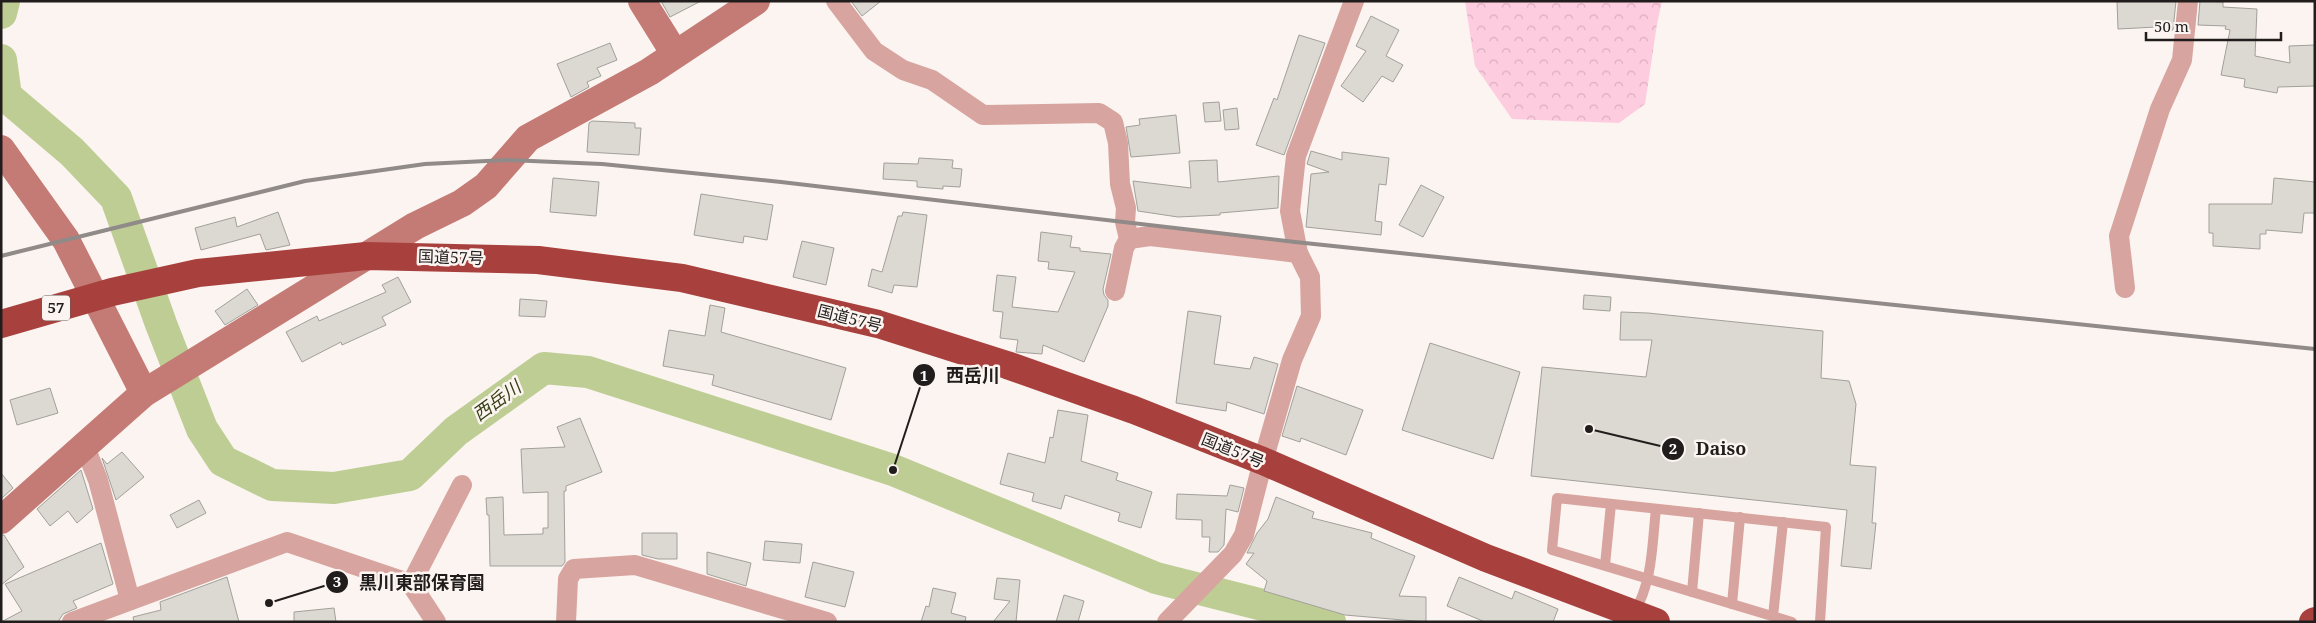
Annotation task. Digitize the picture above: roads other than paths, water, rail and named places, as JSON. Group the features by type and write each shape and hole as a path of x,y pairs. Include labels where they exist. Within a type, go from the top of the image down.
{"highway":[{"name":"国道57号","path":"1,324 104,294 198,273 366,256 538,260 682,278 878,324 1007,365 1134,410 1263,461 1486,558 1645,618"}],"street":[{"path":"642,1 675,54"},
{"path":"1,520 144,394 414,226 462,203 486,186 528,138 642,76 756,1"},
{"path":"836,1 874,51 903,70 932,80 983,116 1099,114 1113,122 1118,143 1120,184 1126,208 1125,222 1129,239 1124,248 1115,292"},
{"path":"1168,620 1233,554 1244,535 1292,360 1311,316 1310,277 1298,253 1290,211 1296,156 1354,1"},
{"path":"2125,288 2119,236 2160,109 2182,60 2188,1"},
{"path":"1,149 104,294 144,394"},
{"path":"1129,239 1150,236 1298,253"},
{"path":"85,447 98,480 106,516 130,600"},
{"path":"411,584 462,485"},
{"path":"72,622 287,542 411,584 436,622"},
{"path":"566,622 568,579 574,569 635,565 827,622"}],"lane":[{"path":"1792,622 1552,550 1558,498 1826,527 1820,622"},
{"path":"1605,565 1611,504"},
{"path":"1645,618 1642,599 1649,579 1656,509"},
{"path":"1692,592 1699,513"},
{"path":"1732,604 1740,517"},
{"path":"1773,616 1783,522"}],"waterway":[{"path":"1,13 4,1"},
{"name":"西岳川","path":"1,60 6,96 72,152 116,198 161,324 202,429 223,461 272,485 334,488 410,475 456,431 544,368 588,372 893,470 1156,578 1330,622"}],"railway":[{"path":"1,256 305,181 425,164 507,160 602,164 781,182 1295,242 2315,349"}],"place":[{"name":"Daiso","path":"1589,429"},
{"name":"西岳川","path":"893,470"},
{"name":"黒川東部保育園","path":"269,603"}]}
